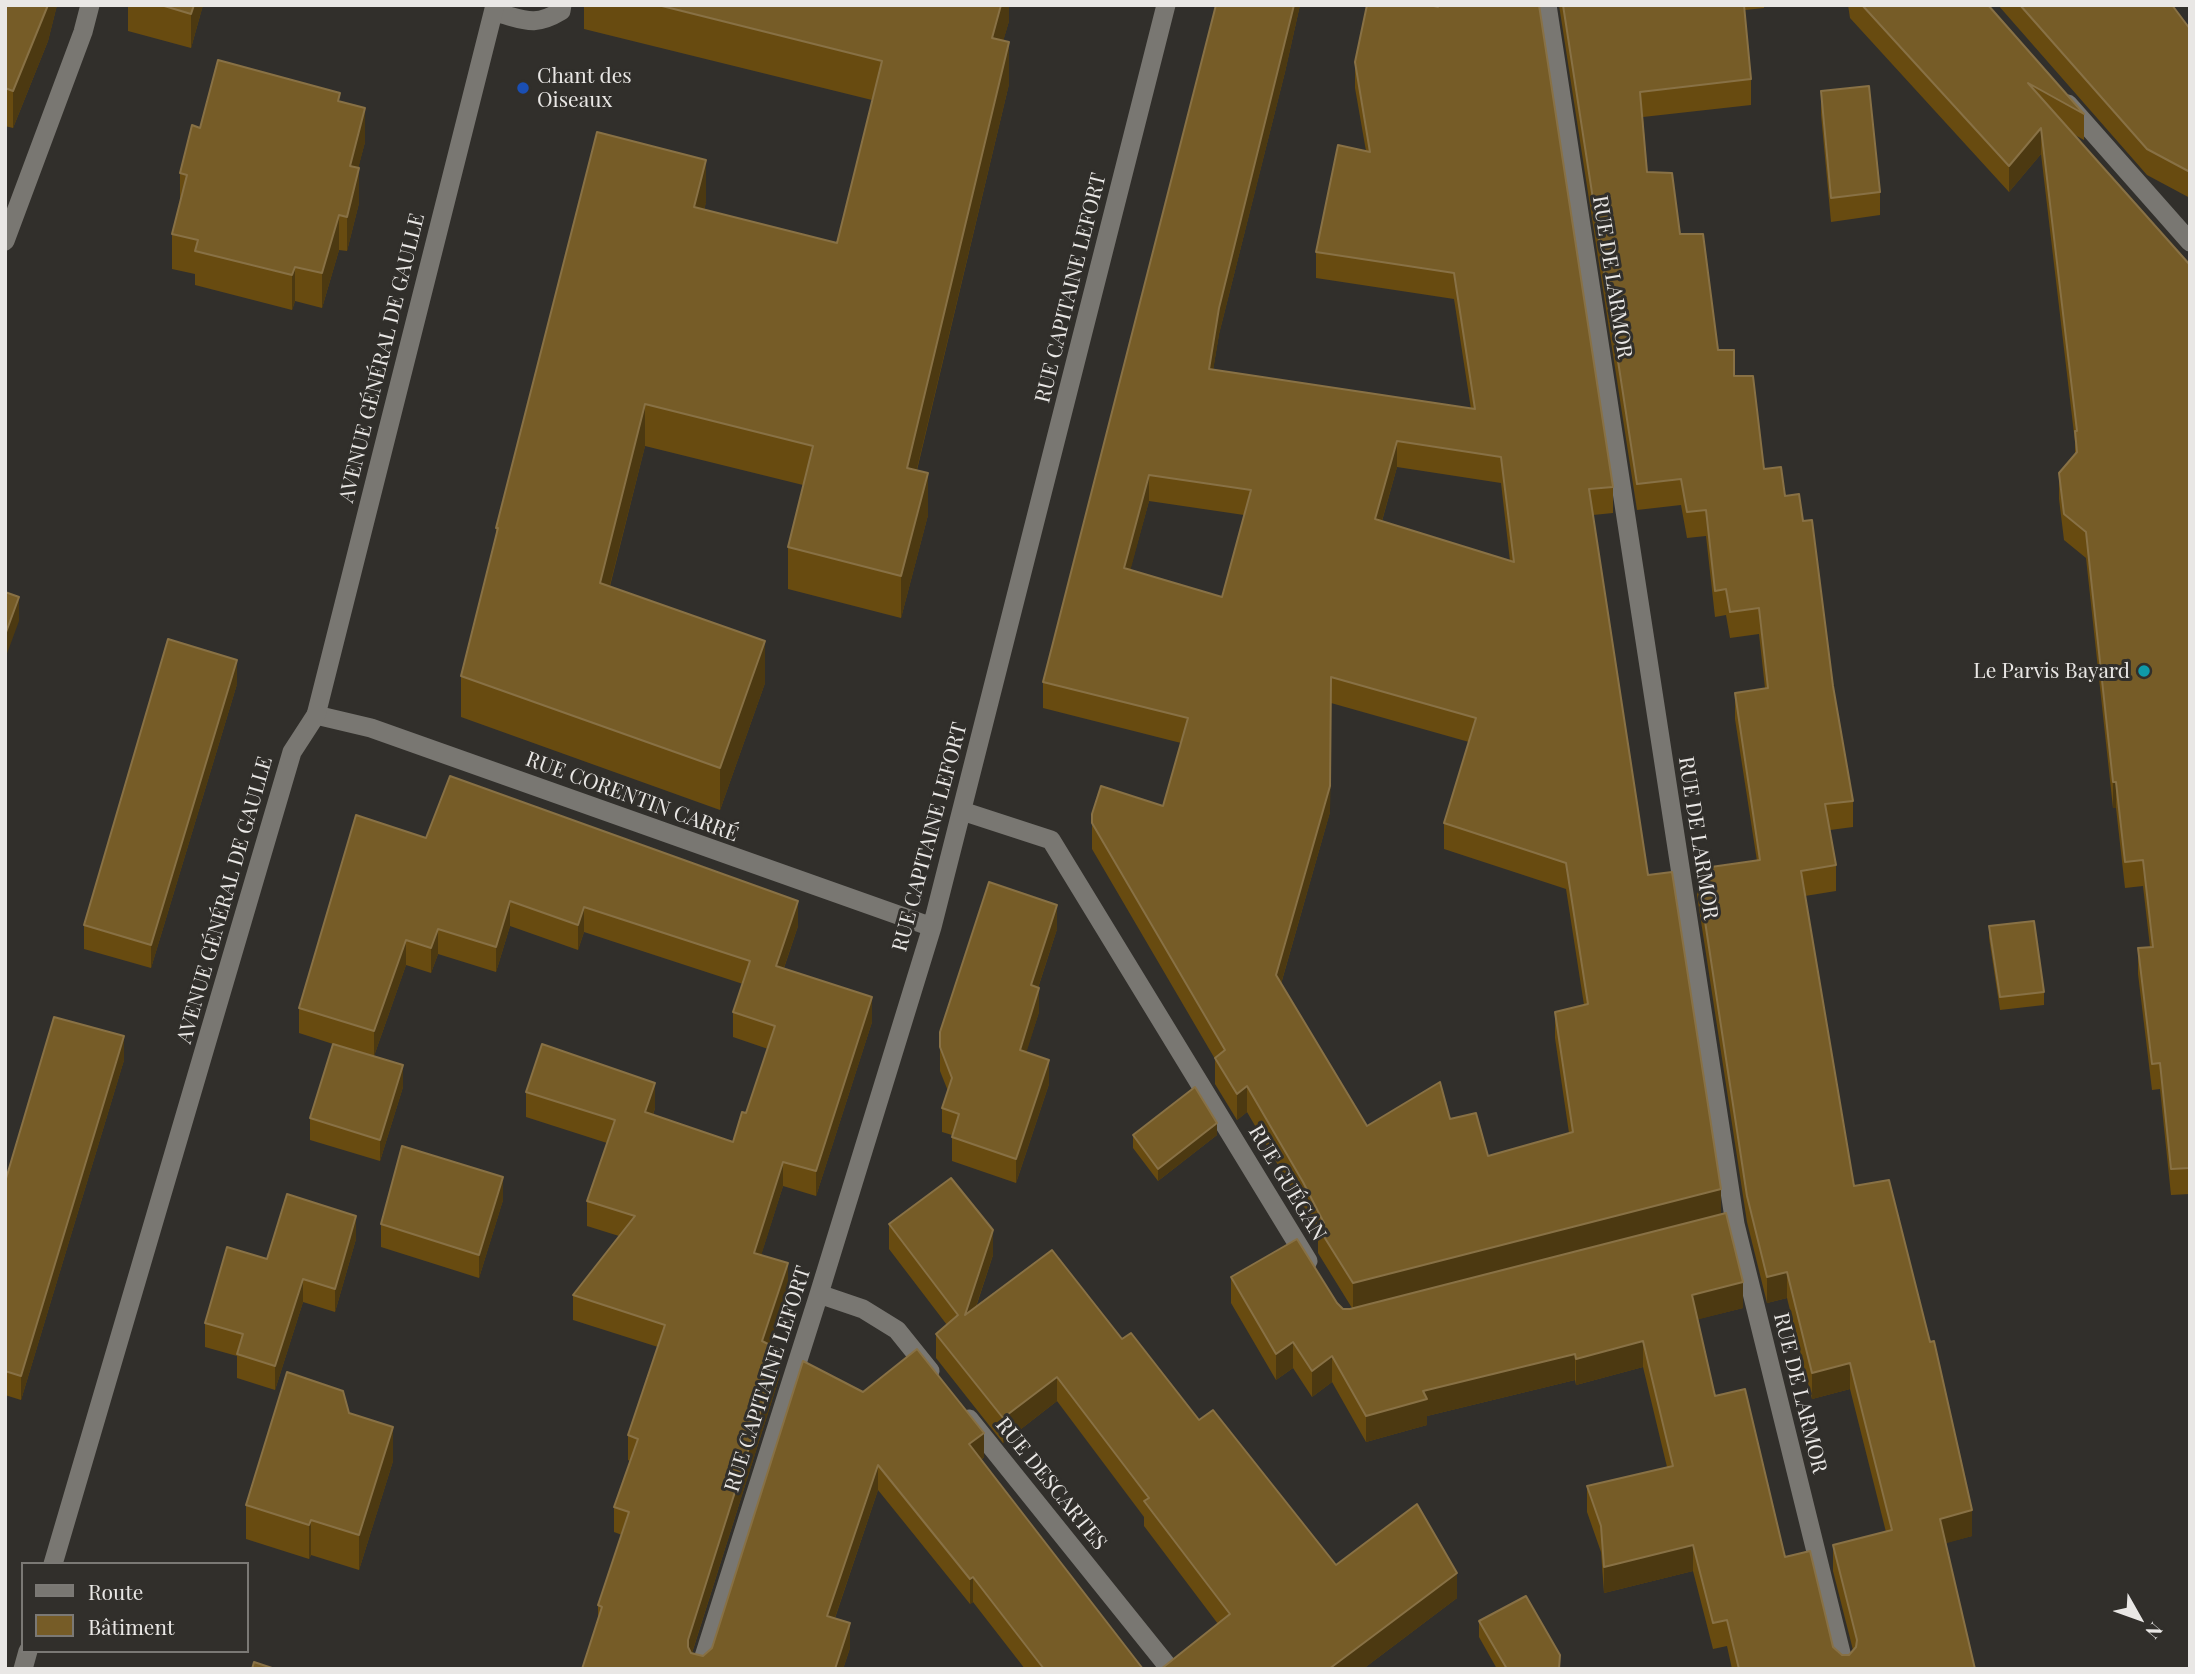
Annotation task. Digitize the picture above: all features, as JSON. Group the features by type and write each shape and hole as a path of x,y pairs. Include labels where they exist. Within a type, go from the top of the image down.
{"street":[{"path":"5,241 83,33 90,5"},
{"path":"495,8 543,22 561,11 562,5"},
{"name":"RUE CAPITAINE LEFORT","path":"700,1669 932,927 1166,5"},
{"name":"RUE DE LARMOR","path":"1547,5 1728,1226 1845,1669"},
{"name":"AVENUE GÉNÉRAL DE GAULLE","path":"55,1562 292,752 316,715 495,8"},
{"path":"2054,88 2190,242"},
{"name":"RUE CORENTIN CARRÉ","path":"316,715 371,728 932,927"},
{"name":"RUE GUÉGAN","path":"962,811 1051,840 1318,1276"},
{"path":"819,1294 863,1310 897,1330 940,1384"},
{"name":"RUE DESCARTES","path":"957,1405 1170,1669"}],"building":[{"path":"5,5 48,5 13,91 5,88"},
{"path":"161,5 194,5 191,14"},
{"path":"658,5 1001,5 992,38 1009,42 907,468 928,473 901,576 788,547 813,446 645,404 600,583 765,641 720,768 461,676 597,132 706,160 694,207 837,243 882,61"},
{"path":"1216,5 1294,5 1219,308 1209,369 1475,409 1454,273 1316,252 1338,145 1370,152 1355,62 1367,5 1539,5 1613,487 1589,489 1648,875 1672,872 1721,1189 1353,1283 1318,1227 1324,1223 1247,1086 1237,1094 1215,1058 1225,1050 1092,823 1092,814 1101,786 1163,806 1188,718 1043,682","holes":["1397,441 1501,457 1514,562 1375,519","1149,475 1251,490 1222,597 1124,568","1331,677 1476,718 1444,823 1566,863 1588,1004 1555,1012 1573,1132 1488,1156 1476,1113 1450,1119 1440,1082 1367,1126 1276,975 1330,786"]},
{"path":"1563,5 1744,5 1751,79 1640,92 1647,172 1672,173 1680,234 1703,234 1718,350 1734,350 1734,376 1753,376 1764,469 1781,467 1785,496 1799,494 1803,521 1812,520 1833,686 1853,801 1825,804 1836,865 1801,871 1854,1186 1889,1180 1930,1342 1934,1341 1972,1510 1940,1519 1975,1669 1739,1669 1727,1620 1713,1623 1693,1545 1604,1567 1601,1526 1587,1486 1673,1466 1643,1341 1576,1359 1575,1354 1423,1391 1427,1399 1366,1416 1332,1356 1312,1371 1293,1342 1276,1354 1231,1277 1297,1239 1337,1303 1343,1309 1350,1309 1726,1213 1743,1282 1692,1295 1715,1396 1745,1389 1785,1557 1810,1551 1833,1647 1842,1655 1849,1655 1856,1647 1857,1640 1833,1545 1892,1530 1850,1363 1812,1373 1787,1272 1767,1277 1747,1196 1697,869 1760,860 1735,693 1768,688 1759,608 1730,612 1726,589 1715,591 1706,510 1687,512 1681,479 1637,484"},
{"path":"1862,5 1988,5 2084,114 2028,83 2190,265 2190,1168 2171,1169 2160,1063 2152,1064 2138,948 2153,947 2143,860 2125,862 2116,782 2113,782 2086,532 2064,514 2059,473 2077,452 2077,431 2041,128 2009,166"},
{"path":"2020,5 2172,5 2190,29 2190,172 2147,149"},
{"path":"218,60 340,93 338,101 365,108 350,166 359,168 347,217 339,215 322,273 295,267 292,275 195,251 198,240 172,234 187,175 180,173 192,125 200,128"},
{"path":"1869,86 1880,192 1831,198 1821,91"},
{"path":"5,592 19,597 5,635"},
{"path":"168,639 237,660 151,945 84,925"},
{"path":"450,776 798,901 776,966 872,997 816,1171 783,1162 754,1253 788,1263 762,1341 780,1350 688,1640 691,1653 703,1656 712,1648 803,1361 863,1392 917,1349 984,1433 969,1444 1143,1669 1044,1669 973,1577 970,1579 878,1465 827,1616 850,1623 835,1669 582,1669 602,1607 598,1605 629,1512 614,1507 638,1439 628,1435 665,1325 573,1295 635,1216 587,1201 615,1120 526,1092 542,1044 655,1083 645,1112 733,1142 742,1112 746,1113 775,1026 733,1012 750,961 584,907 578,925 510,901 496,947 438,929 431,948 406,940 374,1031 299,1008 356,815 426,838"},
{"path":"989,882 1057,905 1031,985 1039,988 1020,1050 1049,1060 1016,1159 952,1137 959,1114 942,1108 952,1078 940,1047 940,1032"},
{"path":"2034,921 2044,992 2000,997 1989,926"},
{"path":"54,1017 124,1036 21,1376 5,1371 5,1182"},
{"path":"333,1044 403,1065 380,1140 310,1118"},
{"path":"1195,1087 1217,1123 1158,1169 1133,1135"},
{"path":"402,1146 503,1177 479,1255 381,1224"},
{"path":"951,1178 993,1230 965,1315 1052,1250 1122,1339 1131,1333 1199,1420 1213,1410 1336,1565 1417,1504 1457,1573 1329,1669 1161,1669 1230,1614 1144,1501 1149,1498 1057,1377 1003,1418 936,1334 958,1315 889,1224"},
{"path":"287,1194 356,1216 335,1289 303,1279 275,1366 237,1354 243,1334 205,1323 227,1247 267,1259"},
{"path":"287,1372 343,1391 349,1413 393,1427 359,1535 311,1520 309,1525 246,1505"},
{"path":"1526,1596 1560,1655 1559,1669 1507,1669 1479,1621"},
{"path":"254,1662 275,1669 252,1669"}],"place":[{"name":"Chant des Oiseaux","path":"523,88"},
{"name":"Le Parvis Bayard","path":"2144,671"}]}
